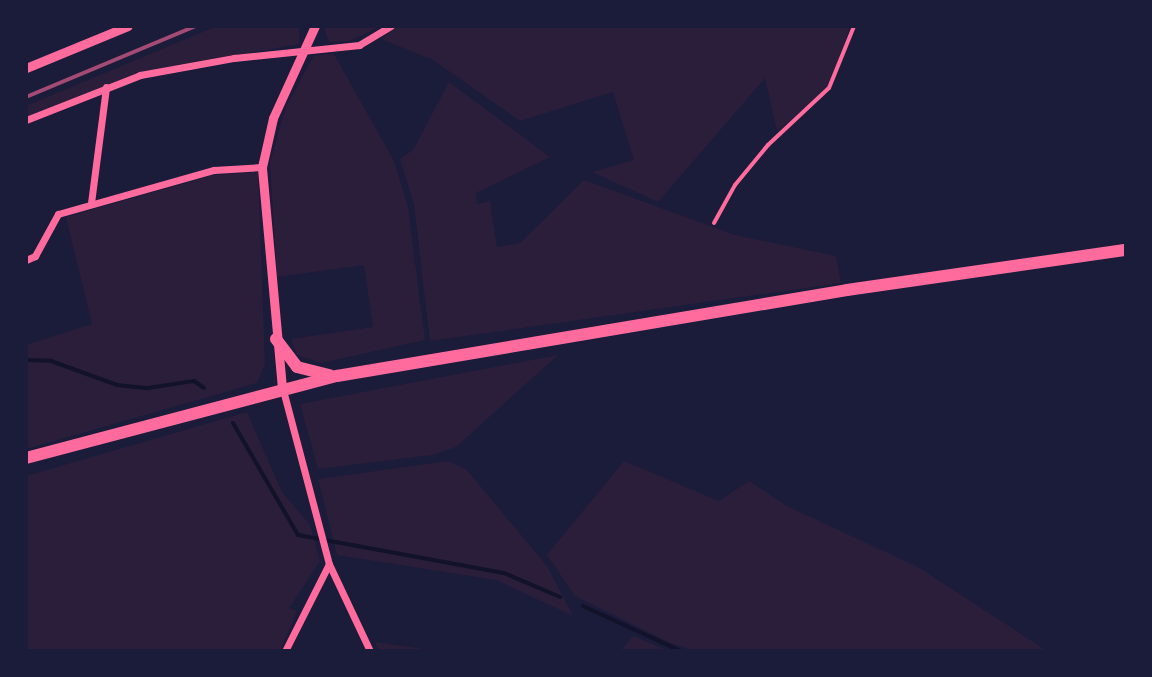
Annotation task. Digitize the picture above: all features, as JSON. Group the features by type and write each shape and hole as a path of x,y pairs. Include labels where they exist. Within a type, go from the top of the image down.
{"main road":[{"path":"26,458 282,388 337,376 847,290 1126,250"},
{"path":"276,339 297,367 337,376"}],"street":[{"path":"26,68 128,26"},
{"path":"315,26 273,118 262,167 276,339 282,388 325,552 370,651"},
{"path":"26,120 140,75 307,49 359,45 391,26"},
{"path":"91,203 106,87"},
{"path":"26,260 35,256 58,214 214,170 262,167"},
{"path":"285,651 329,564"}],"lane":[{"path":"714,223 727,197 768,145 829,88 854,26"}],"shaded area":[{"path":"217,26 299,26 299,44 138,73 26,117 26,106"},
{"path":"323,26 381,26 350,41 329,42"},
{"path":"398,26 850,26 831,81 817,98 777,131 765,78 658,202 592,172 634,160 613,92 520,121 433,60 381,39"},
{"path":"334,54 394,161 408,207 425,340 321,363 297,355 291,339 373,327 364,265 277,277 270,162 286,107 314,55"},
{"path":"449,82 550,157 476,193 477,204 490,201 497,247 520,243 584,180 735,235 836,256 841,283 430,341 414,205 400,159 413,150"},
{"path":"258,172 265,364 257,383 26,449 26,345 92,324 66,217 214,175"},
{"path":"558,355 456,447 432,455 318,469 300,404"},
{"path":"247,412 282,492 310,525 320,561 289,608 297,611 280,651 26,651 26,476"},
{"path":"448,461 466,469 547,566 573,616 496,580 337,555 318,479"},
{"path":"624,461 719,501 749,481 787,506 918,567 1047,651 695,651 670,643 575,596 547,555"},
{"path":"633,636 662,648 670,651 620,651"},
{"path":"375,642 438,651 379,651"}],"waterway":[{"path":"26,360 51,361 117,385 148,388 194,381 204,388"},
{"path":"233,423 298,535 504,573 560,597"},
{"path":"583,606 681,651"}],"railway":[{"path":"26,97 196,26"}]}
